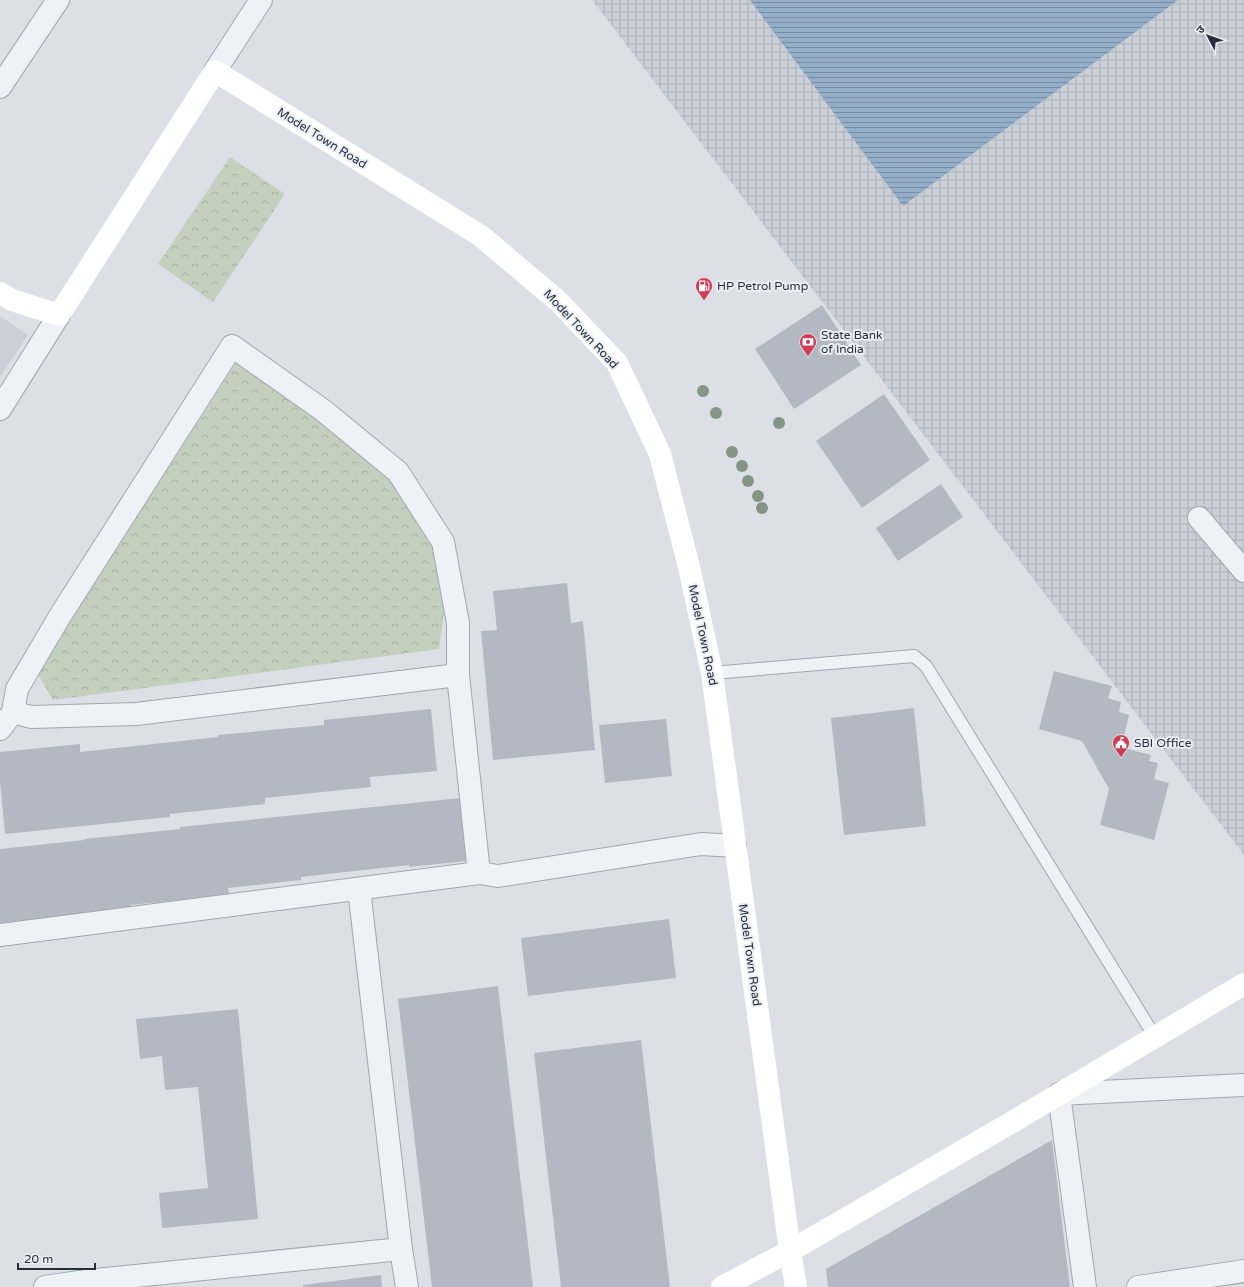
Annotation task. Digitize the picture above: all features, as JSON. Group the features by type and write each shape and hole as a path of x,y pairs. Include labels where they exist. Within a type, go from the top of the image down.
{"main road":[{"path":"0,293 12,300 58,315 215,71"},
{"name":"Model Town Road","path":"215,71 481,236 558,301 617,363 660,454 689,567 712,673 796,1287"},
{"path":"722,1287 790,1251 1244,984"}],"street":[{"path":"0,87 56,0"},
{"path":"215,71 261,0"},
{"path":"0,409 58,315"},
{"path":"458,675 136,714 31,717 6,720 17,689 60,616 232,346 324,411 398,472 443,542 458,623 458,675 479,873"},
{"path":"1199,518 1244,571"},
{"path":"0,935 479,873 498,876 701,844 736,846"},
{"path":"359,889 401,1249 407,1287"},
{"path":"1085,1287 1059,1094 1244,1085"},
{"path":"45,1287 86,1280 401,1249"},
{"path":"1138,1287 1244,1271"}],"lane":[{"path":"712,673 914,656 926,666 1155,1037"}],"shaded area":[{"path":"592,0 1244,0 1244,855"},
{"path":"0,316 28,335 0,377"}],"green space":[{"path":"230,157 285,194 213,302 158,264"},
{"path":"238,360 344,436 417,505 449,578 439,649 53,700 37,673"}],"water":[{"path":"750,0 1178,0 903,206"}],"building":[{"name":"State Bank of India","path":"822,305 861,365 794,409 755,349"},
{"path":"884,394 930,460 862,508 816,441"},
{"path":"941,484 963,517 898,561 876,528"},
{"path":"567,583 571,623 583,621 595,750 493,760 481,631 497,630 493,591"},
{"name":"SBI Office","path":"1054,671 1112,686 1108,698 1121,702 1119,712 1129,715 1123,741 1128,749 1151,755 1149,761 1158,763 1154,779 1169,783 1154,840 1100,825 1109,789 1082,741 1039,729"},
{"path":"914,708 926,826 844,835 831,718"},
{"path":"431,709 437,771 370,777 371,787 265,798 265,804 170,814 170,817 5,834 0,782 0,752 80,744 80,752 218,737 218,735 324,725 324,720"},
{"path":"666,719 672,776 605,783 599,725"},
{"path":"461,798 467,861 409,867 409,865 301,877 301,880 228,888 229,895 130,905 131,911 0,923 0,849 180,829 180,827"},
{"path":"669,919 676,978 528,996 521,938"},
{"path":"498,986 533,1287 432,1287 398,999"},
{"path":"238,1009 258,1219 162,1228 159,1193 208,1188 198,1087 165,1090 162,1056 140,1059 136,1019"},
{"path":"641,1040 670,1287 561,1287 534,1053"},
{"path":"1052,1140 1070,1287 828,1287 826,1269"},
{"path":"381,1275 382,1287 303,1287 303,1285"}],"place":[{"name":"HP Petrol Pump","path":"704,301"},
{"name":"State Bank of India","path":"808,357"},
{"name":"SBI Office","path":"1121,758"}]}
